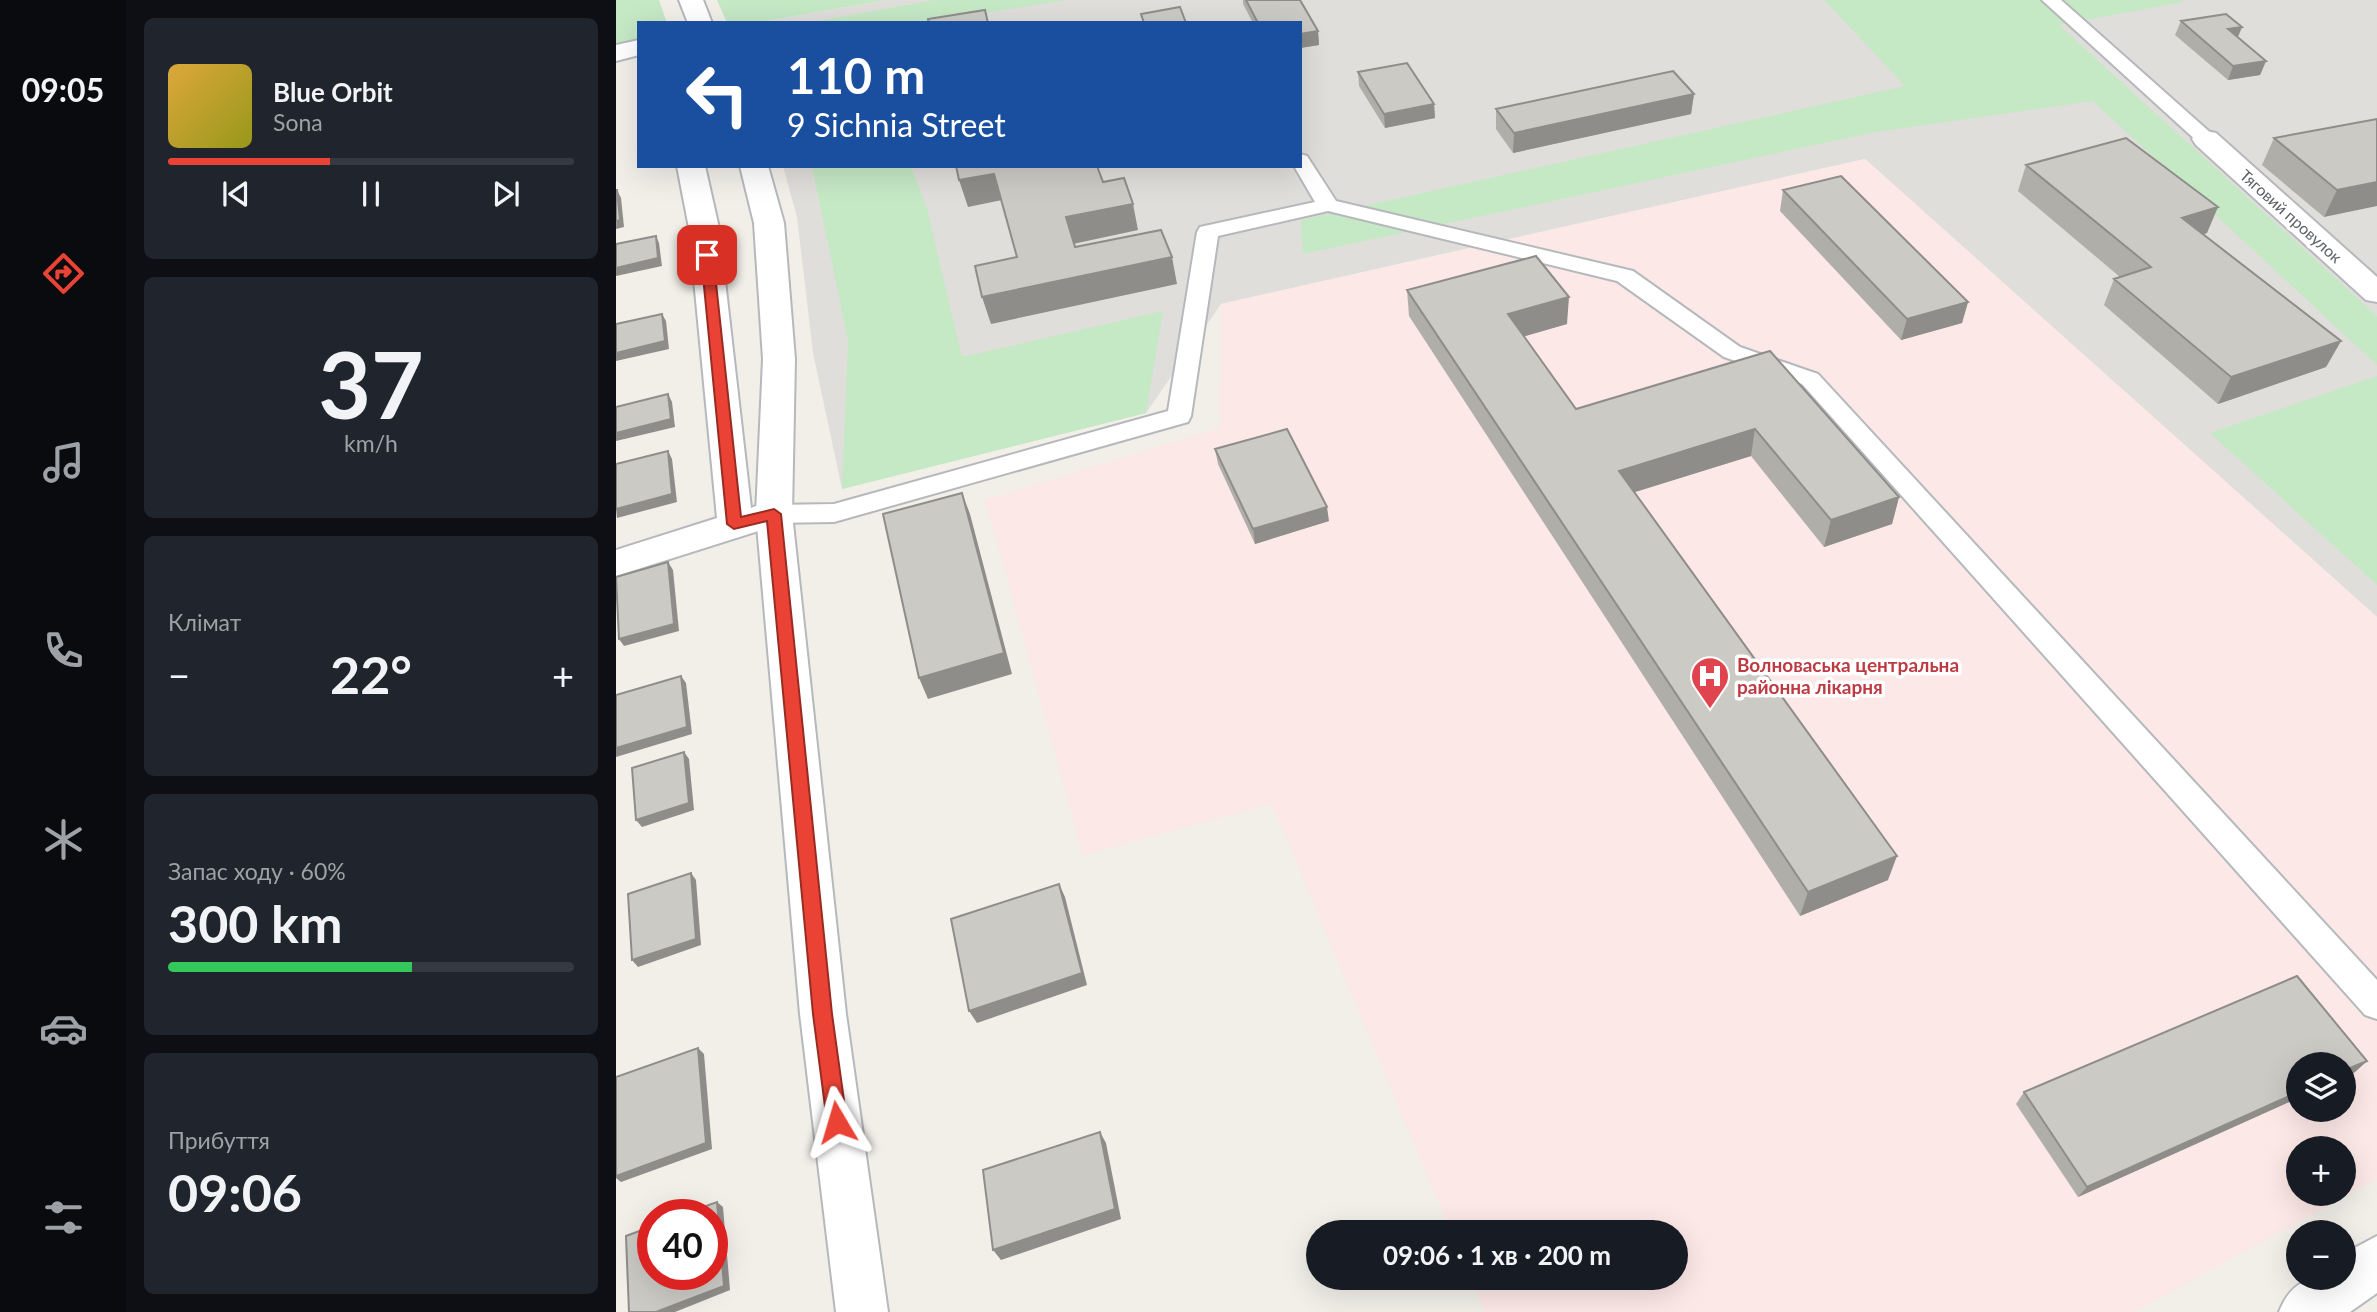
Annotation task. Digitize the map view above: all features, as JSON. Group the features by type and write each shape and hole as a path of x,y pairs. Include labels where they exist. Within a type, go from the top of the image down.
{"street":[{"path":"691,0 699,21"},
{"path":"616,53 637,48"},
{"name":"Тяговий провулок","path":"2206,139 2377,293"},
{"path":"691,168 754,519 862,1312"},
{"path":"754,519 779,359 769,223 755,168"},
{"path":"616,563 754,519"},
{"path":"2305,1312 2377,1262"}],"lane":[{"path":"2051,0 2206,139"},
{"path":"1302,163 1328,205"},
{"path":"754,519 834,513 1179,416 1208,232 1328,205 1625,276 1732,352 1810,379 2377,1003"}],"shaded area":[{"path":"885,0 2377,0 2377,617 1865,159 1221,304 1146,413 842,489 813,353 797,217 784,168 1302,168 1302,21 766,21"},
{"name":"Волноваська центральна районна лікарня","path":"1865,159 2377,617 2377,1179 2356,1190 2356,1136 2286,1136 2286,1206 2328,1206 2302,1220 2286,1220 2286,1229 2134,1312 1485,1312 1475,1290 1688,1290 1688,1220 1446,1220 1272,804 1083,855 985,500 1220,428 1221,304"}],"green space":[{"path":"616,0 659,0 666,21 637,21 637,49 616,54"},
{"path":"717,0 885,0 766,21 726,21"},
{"path":"935,0 1066,0 937,21 818,21"},
{"path":"1824,0 2180,0 2183,2 2059,25 2377,316 2377,365 2093,101 1876,132 1303,254 1301,220 1905,86"},
{"path":"812,168 912,168 927,209 962,357 1163,311 1146,413 842,489 848,341"},
{"path":"2377,376 2377,585 2210,433"}],"building":[{"path":"1246,0 1300,0 1318,31 1302,34 1302,21 1257,21"},
{"path":"1180,7 1185,21 1143,21 1141,14"},
{"path":"985,10 988,21 928,21"},
{"path":"2226,14 2242,27 2228,29 2266,61 2233,66 2181,21"},
{"path":"1407,63 1434,104 1384,114 1358,72"},
{"path":"1673,71 1694,94 1514,133 1496,109"},
{"path":"2377,119 2377,182 2337,190 2274,138"},
{"path":"2126,138 2218,207 2182,218 2341,341 2231,377 2114,279 2151,267 2026,165"},
{"path":"956,168 1098,168 1103,182 1124,178 1133,204 1066,217 1075,247 1161,230 1172,257 982,297 975,266 1017,257 994,174 959,180"},
{"path":"1841,176 1968,302 1907,319 1783,190"},
{"path":"616,190 620,220 616,221"},
{"path":"656,236 658,258 616,268 616,244"},
{"path":"1536,256 1569,297 1508,314 1576,409 1770,351 1899,497 1831,520 1755,429 1619,471 1897,856 1808,892 1407,290"},
{"path":"662,314 665,341 616,353 616,324"},
{"path":"668,394 671,419 616,433 616,407"},
{"path":"1287,429 1327,507 1253,529 1215,449"},
{"path":"668,451 672,494 616,509 616,464"},
{"path":"962,493 1004,653 919,678 883,514"},
{"path":"668,562 674,624 619,639 616,577"},
{"path":"681,676 687,727 616,748 616,695"},
{"path":"684,752 689,803 636,820 632,768"},
{"path":"691,873 696,939 632,960 628,894"},
{"path":"1059,884 1082,973 969,1011 951,919"},
{"path":"2297,976 2367,1061 2356,1066 2356,1052 2286,1052 2286,1097 2087,1187 2024,1092"},
{"path":"698,1048 706,1143 616,1176 616,1077"},
{"path":"1100,1132 1115,1209 993,1250 983,1170"},
{"path":"637,1232 637,1290 714,1290 656,1312 629,1312 626,1236"}],"place":[{"name":"Волноваська центральна районна лікарня","path":"1710,710"}],"route":[{"path":"707,255 734,524 774,514 823,1014 837,1122"}]}
